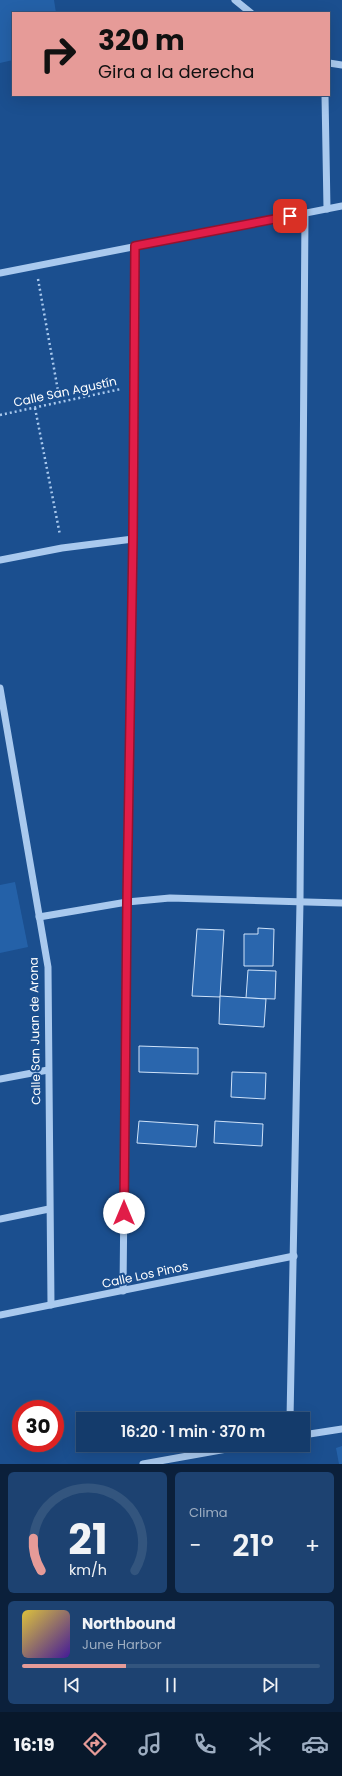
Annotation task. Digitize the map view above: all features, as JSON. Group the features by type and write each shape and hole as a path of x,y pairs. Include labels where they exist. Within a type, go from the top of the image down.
{"street":[{"path":"235,0 250,12"},
{"path":"330,63 342,65"},
{"path":"325,96 327,209"},
{"path":"0,273 342,206"},
{"path":"290,1412 300,902 305,213"},
{"path":"123,1291 133,539 135,246"},
{"path":"0,560 62,548 133,539"},
{"name":"Calle San Juan de Arona","path":"0,688 48,967 50,1305"},
{"path":"39,917 127,902 170,898 342,903"},
{"path":"0,1079 48,1070"},
{"path":"0,1219 49,1209"},
{"name":"Calle Los Pinos","path":"0,1315 294,1256"},
{"path":"310,1434 342,1429"},
{"path":"143,1464 209,1452"}],"path":[{"path":"36,266 60,402"},
{"name":"Calle San Agustín","path":"0,415 133,386"},
{"path":"35,408 62,548"}],"shaded area":[{"path":"0,0 54,0 56,12 12,12 12,60 0,63"},
{"path":"15,882 28,947 0,953 0,885"},
{"path":"342,1446 342,1464 339,1464 336,1448"}],"building":[{"path":"258,928 274,929 273,966 244,966 244,934 258,934"},
{"path":"197,929 224,930 220,997 192,996"},
{"path":"248,970 276,971 275,999 246,998"},
{"path":"220,996 266,999 264,1027 219,1024"},
{"path":"139,1046 198,1048 198,1074 139,1072"},
{"path":"232,1072 266,1073 265,1099 231,1097"},
{"path":"139,1121 198,1125 196,1147 137,1143"},
{"path":"215,1121 263,1124 262,1146 214,1143"}],"route":[{"path":"124,1213 133,539 135,246 290,216"}]}
